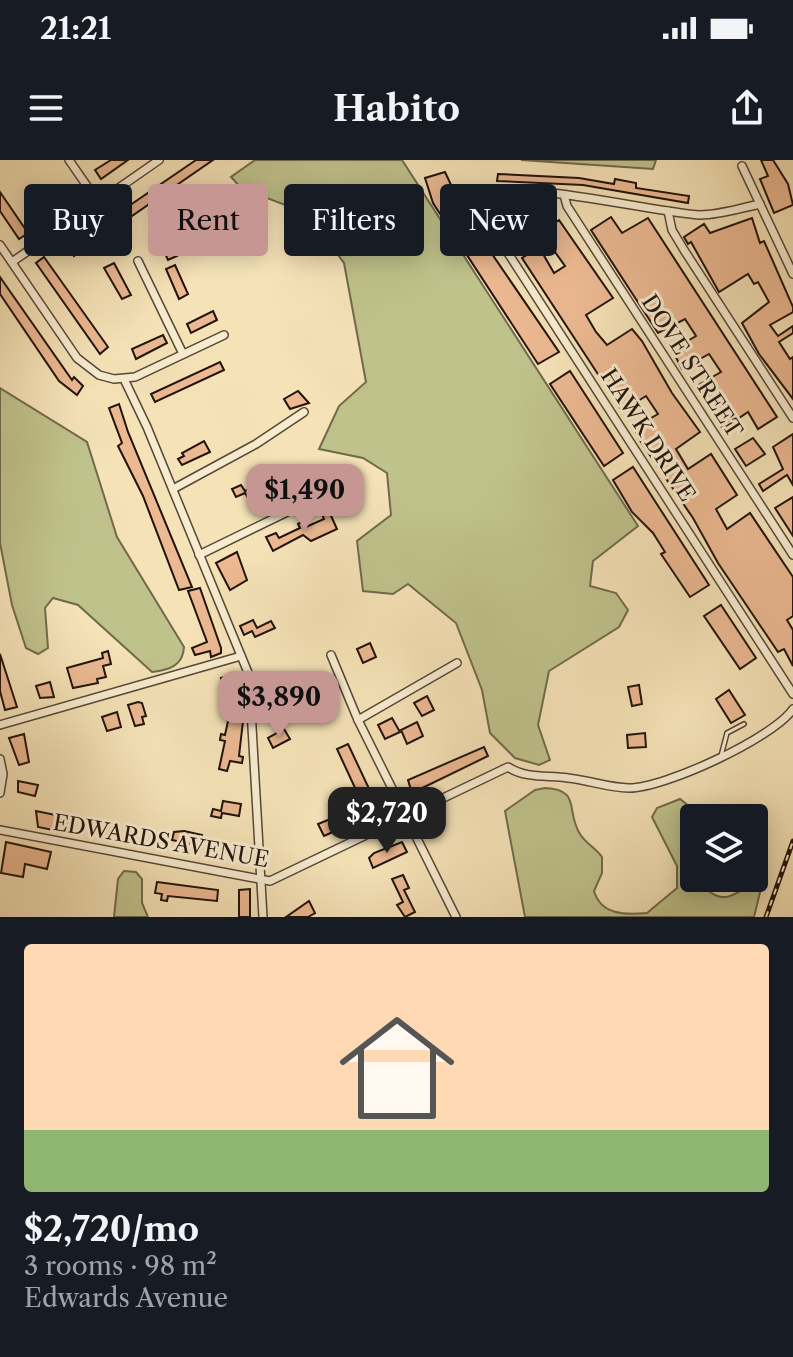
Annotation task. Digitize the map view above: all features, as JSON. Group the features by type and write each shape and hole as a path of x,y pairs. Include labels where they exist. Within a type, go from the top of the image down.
{"street":[{"path":"69,160 86,184"},
{"path":"124,184 159,160"},
{"path":"742,166 793,274"},
{"name":"HAWK DRIVE","path":"564,195 499,191 475,195 477,205 793,694"},
{"path":"564,195 708,214 760,204"},
{"name":"DOVE STREET","path":"564,195 575,219 793,555"},
{"path":"668,211 672,230 684,250 793,418"},
{"path":"0,245 81,363 99,375 124,379 224,335"},
{"path":"12,262 24,254"},
{"path":"138,261 183,354"},
{"path":"124,379 173,489 241,656 252,692 263,917"},
{"path":"173,489 256,444 304,412"},
{"path":"199,555 316,498"},
{"path":"331,655 358,720 456,917"},
{"path":"0,725 241,656"},
{"path":"358,720 457,663"},
{"name":"EDWARDS AVENUE","path":"0,830 262,880 277,880 508,767 526,775 632,788 659,782 772,731 793,709"},
{"path":"0,759 3,774 0,793"}],"lane":[{"path":"721,756 727,733 744,724"}],"green space":[{"path":"255,160 402,160 417,184 284,184 284,205 268,198 268,184 237,184 231,177"},
{"path":"521,160 656,160 653,169"},
{"path":"424,194 440,219 440,256 464,256 638,526 593,561 590,586 616,593 628,610 619,627 549,671 538,725 550,760 539,765 515,758 490,733 482,690 456,623 408,584 393,594 363,591 357,541 391,515 387,473 363,458 319,449 339,406 366,382 344,263 339,256 424,256"},
{"path":"0,388 87,442 117,537 184,647 181,659 174,666 152,672 78,605 53,598 45,608 48,648 38,654 26,648 12,605 0,543"},
{"path":"535,790 557,790 568,797 580,834 602,857 602,873 594,891 597,899 608,909 630,914 647,913 677,888 677,866 652,817 657,808 680,799 686,804 680,804 680,892 710,892 727,897 737,892 760,892 754,917 525,917 505,811"},
{"path":"124,871 136,872 142,879 142,903 148,917 114,917 118,879"}],"building":[{"path":"111,160 128,160 101,179 95,170"},
{"path":"196,160 213,160 178,184 161,184"},
{"path":"761,160 773,160 788,184 793,205 774,213 760,179 768,176"},
{"path":"445,172 451,184 440,184 440,214 433,203 425,178"},
{"path":"498,174 579,178 614,184 615,179 636,183 636,188 689,196 688,203 583,185 497,181"},
{"path":"0,192 24,227 24,236 19,239 0,211"},
{"path":"148,193 148,205 132,216 132,204"},
{"path":"611,217 622,233 648,218 777,417 758,429 748,412 723,429 695,387 721,372 709,354 682,369 672,350 696,336 685,319 658,333 591,230"},
{"path":"752,218 760,243 764,241 793,307 793,312 770,325 778,336 793,326 793,333 779,342 790,359 793,357 793,399 759,354 742,323 769,302 758,282 754,284 748,274 719,292 691,242 688,244 684,237 704,224 710,233"},
{"path":"557,221 613,298 586,315 596,332 607,345 632,329 642,341 672,393 700,432 676,449 688,469 711,454 737,495 716,509 727,529 750,513 793,577 793,616 787,620 793,630 793,666 784,649 778,652 641,442 634,428 658,414 646,396 622,411 522,258 544,256 554,273 565,266 557,255"},
{"path":"468,256 493,256 559,352 538,364"},
{"path":"44,257 108,347 100,354 36,263"},
{"path":"114,263 131,295 122,299 104,268"},
{"path":"175,265 188,294 179,299 166,269"},
{"path":"0,277 72,380 74,377 83,386 77,395 59,381 0,294"},
{"path":"213,311 217,320 191,333 187,324"},
{"path":"163,335 167,343 136,359 132,349"},
{"path":"220,362 224,370 155,402 151,394"},
{"path":"570,371 623,453 604,466 550,384"},
{"path":"298,391 309,403 290,409 284,399"},
{"path":"119,404 192,587 179,590 143,496 118,446 122,443 109,408"},
{"path":"793,434 793,485 787,475 763,491 759,484 783,469 773,447"},
{"path":"753,438 765,454 746,466 735,449"},
{"path":"204,441 210,452 182,465 178,459 184,456 182,453"},
{"path":"633,467 709,585 690,597 661,554 665,552 653,533 632,512 613,480"},
{"path":"303,472 312,481 303,490 294,481"},
{"path":"241,485 245,491 256,487 260,495 277,487 283,499 257,513 245,493 236,497 232,489"},
{"path":"793,497 793,536 775,508"},
{"path":"328,509 337,529 311,541 303,535 273,551 266,537 276,533 279,538 300,528 298,524 303,521 306,527 324,519 321,512"},
{"path":"237,552 247,580 230,590 216,563"},
{"path":"200,588 221,648 221,653 211,657 210,651 195,655 192,648 207,642 188,591"},
{"path":"721,605 756,658 740,669 704,616"},
{"path":"253,620 257,628 271,621 275,628 255,637 252,631 244,635 240,626"},
{"path":"370,643 376,657 363,663 357,649"},
{"path":"108,651 111,664 103,666 106,677 97,679 98,683 73,688 67,668 103,658 102,653"},
{"path":"0,654 17,707 5,710 0,691"},
{"path":"232,675 240,703 237,720 243,721 239,756 243,757 242,763 230,761 227,771 219,769 225,741 220,740 221,734 225,735 230,712 225,712 228,699 221,678"},
{"path":"50,682 54,697 40,698 36,686"},
{"path":"279,683 283,691 277,695 286,712 274,718 263,691"},
{"path":"639,685 642,704 632,706 628,687"},
{"path":"729,690 745,715 731,723 716,699"},
{"path":"427,696 434,710 422,716 414,703"},
{"path":"142,703 146,716 142,717 144,724 135,726 128,705"},
{"path":"117,712 121,727 107,731 102,717"},
{"path":"392,718 400,732 385,739 378,725"},
{"path":"417,722 423,736 407,744 401,730"},
{"path":"284,729 290,739 273,748 268,738"},
{"path":"645,733 646,747 628,748 627,735"},
{"path":"24,734 29,762 19,765 9,738"},
{"path":"348,744 380,812 369,818 337,749"},
{"path":"484,747 488,756 412,793 408,780"},
{"path":"18,781 38,785 35,796 18,792"},
{"path":"223,801 241,804 239,816 222,813 221,818 211,816 213,809 221,811"},
{"path":"36,811 70,818 68,833 38,827"},
{"path":"347,815 351,824 324,836 318,824"},
{"path":"174,832 202,835 200,846 172,840"},
{"path":"6,842 51,852 47,869 25,864 23,877 1,873"},
{"path":"402,842 407,852 373,868 369,858 374,853"},
{"path":"403,875 409,888 404,890 415,912 405,917 397,905 403,902 392,879"},
{"path":"157,882 218,890 217,901 168,896 167,901 161,900 162,894 155,893"},
{"path":"250,889 250,917 239,917 239,890"},
{"path":"309,901 315,913 308,917 286,917"}],"railway":[{"path":"766,917 793,841"}]}
